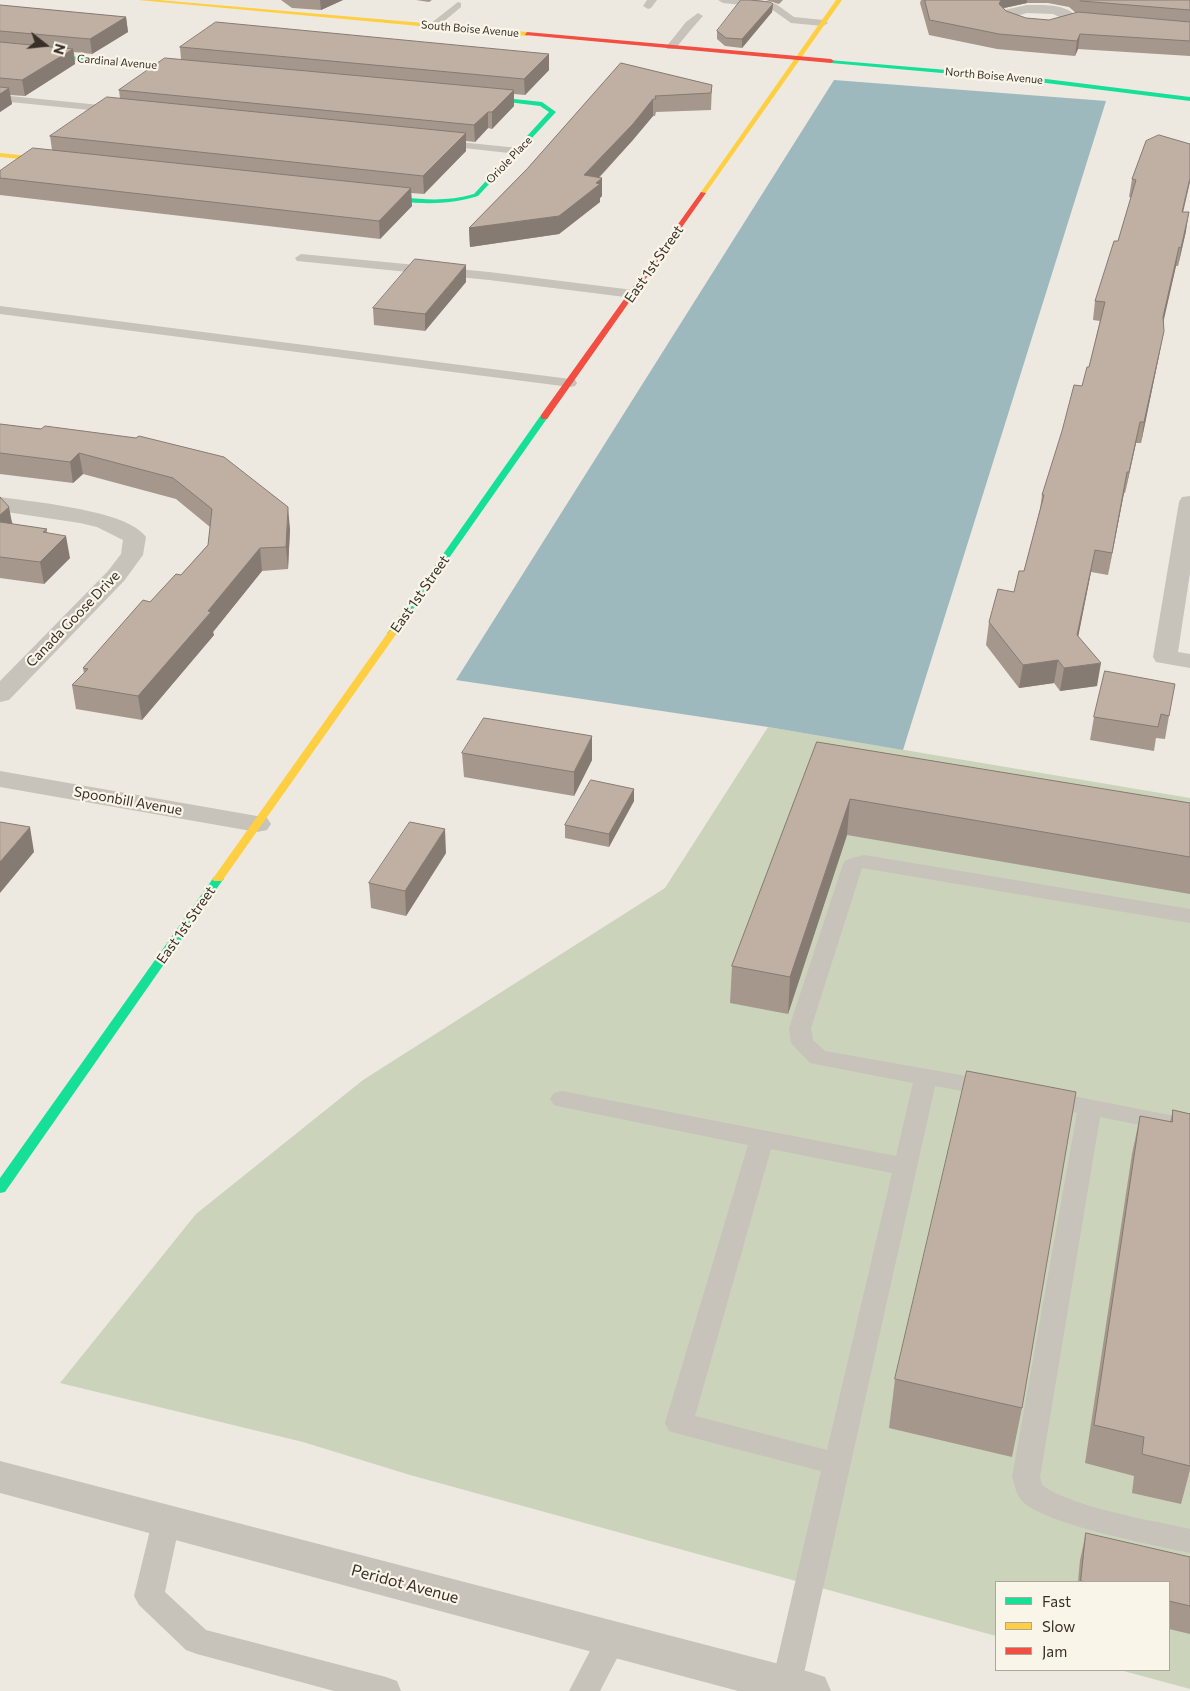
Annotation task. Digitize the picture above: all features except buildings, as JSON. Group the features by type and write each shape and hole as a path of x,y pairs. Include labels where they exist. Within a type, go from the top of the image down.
{"main road":[{"name":"South Boise Avenue","path":"141,0 798,59"},
{"name":"East 1st Street","path":"0,1188 570,384 839,0"},
{"name":"Cardinal Avenue","path":"0,51 203,71"},
{"name":"North Boise Avenue","path":"798,59 1030,79 1190,99"},
{"name":"Oriole Place","path":"364,194 434,202 457,202 476,195 553,112 550,108 532,102 462,96"},
{"path":"0,155 69,162"}],"street":[{"path":"1190,502 1165,657 1190,661"},
{"name":"Canada Goose Drive","path":"0,504 80,516 105,522 135,538 132,555 116,576 0,695"},
{"name":"Spoonbill Avenue","path":"0,779 257,824"},
{"name":"Peridot Avenue","path":"0,1477 612,1639 793,1689"}],"lane":[{"path":"723,0 760,3 773,6 791,20 823,23"},
{"path":"433,26 458,5"},
{"path":"671,48 689,24 698,16"},
{"path":"0,98 130,111"},
{"path":"424,142 518,151"},
{"path":"300,258 489,276 633,294"},
{"path":"0,310 253,341 570,384"},
{"path":"1190,916 864,861 853,864 800,1028 802,1044 818,1058 926,1076 1190,1127"},
{"path":"793,1689 837,1464 926,1076"},
{"path":"562,1099 906,1167"},
{"path":"1090,1107 1026,1477 1032,1492 1042,1500 1070,1511 1190,1541"},
{"path":"762,1139 679,1423 837,1464"},
{"path":"166,1522 149,1596 198,1641 386,1691"},
{"path":"584,1691 612,1639"}],"green space":[{"path":"768,727 1190,798 1190,1689 1124,1671 1170,1671 1170,1581 995,1581 995,1636 410,1475 303,1442 60,1383 196,1214 363,1080 665,888"}],"water":[{"path":"834,80 1106,101 903,750 768,727 456,680"}],"traffic: fast":[{"path":"0,51 190,70"},
{"path":"831,61 1030,79 1190,99"},
{"path":"374,195 425,202 451,201 476,195 553,112 542,104 477,97"},
{"path":"392,633 544,417"},
{"path":"0,1188 218,879"}],"traffic: slow":[{"path":"141,0 527,34"},
{"path":"703,193 839,0"},
{"path":"0,155 58,161"},
{"path":"218,879 392,633"}],"traffic: jam":[{"path":"527,34 831,61"},
{"path":"544,417 703,193"}]}
